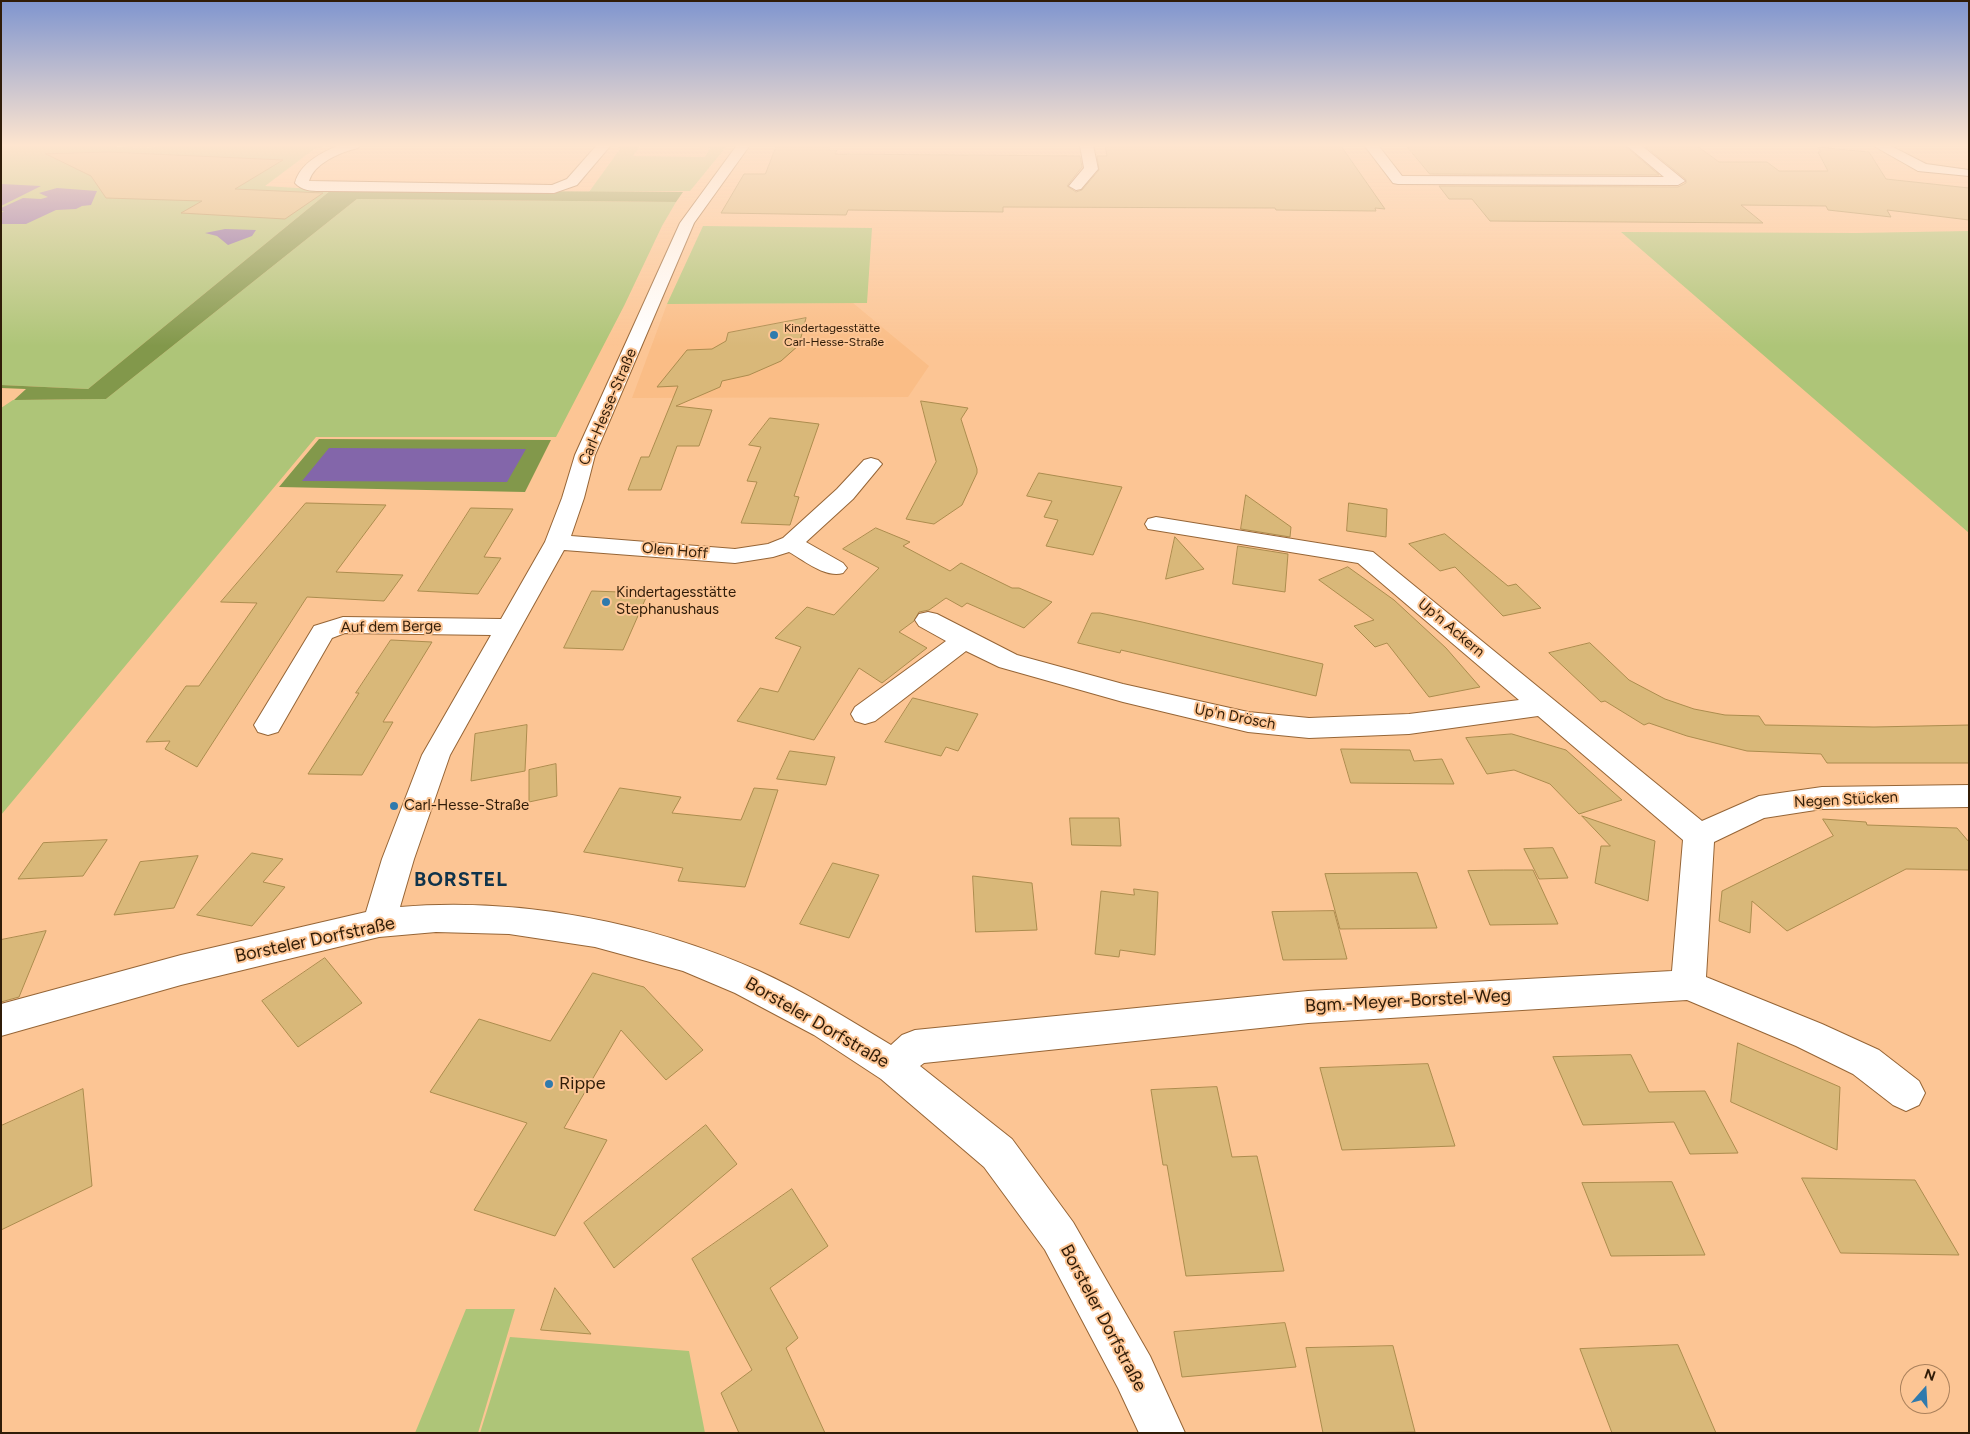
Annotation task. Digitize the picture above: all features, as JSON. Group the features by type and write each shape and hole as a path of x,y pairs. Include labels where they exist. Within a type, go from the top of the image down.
{"street":[{"name":"Carl-Hesse-Straße","path":"379,923 398,860 436,755 557,542 573,498 585,455 687,223 695,212"},
{"name":"Olen Hoff","path":"557,542 735,556 773,550 791,543 845,494 871,464"},
{"name":"Up'n Ackern","path":"1156,524 1365,556 1700,836"},
{"path":"791,543 835,568"},
{"name":"Up'n Drösch","path":"928,620 1008,661 1123,692 1248,722 1309,728 1409,724 1545,706"},
{"name":"Auf dem Berge","path":"268,726 323,632 343,625 509,627"},
{"path":"865,714 964,640"},
{"name":"Negen Stücken","path":"1700,836 1759,807 1777,804 1822,798 1969,796"},
{"path":"1688,985 1700,836"},
{"name":"Borsteler Dorfstraße","path":"1,1020 181,970 379,923 436,918 509,920 595,933 688,958 747,982 826,1024 894,1067 998,1153 1059,1236 1134,1372 1162,1433"},
{"name":"Bgm.-Meyer-Borstel-Weg","path":"894,1067 915,1047 1308,1007 1688,985 1866,1062 1906,1093"}],"shaded area":[{"path":"52,212 26,224 1,224 1,213"},
{"path":"225,229 256,230 252,236 228,245 217,236 205,233"},
{"name":"Kindertagesstätte Carl-Hesse-Straße","path":"853,303 929,366 908,397 632,398 667,304"},
{"path":"329,448 526,449 507,482 302,481"}],"green space":[{"path":"1,212 304,212 88,389 1,385"},
{"path":"304,212 341,212 106,399 14,400 26,389 1,388 1,385 88,389"},
{"path":"341,212 670,212 556,437 316,437 1,815 1,408 13,400 106,399"},
{"path":"703,226 872,228 867,303 667,304"},
{"path":"1969,231 1969,533 1621,232 1856,233"},
{"path":"319,439 551,440 525,492 279,487"},
{"path":"466,1309 515,1309 478,1433 415,1433"},
{"path":"510,1337 689,1351 705,1433 480,1433"}],"building":[{"path":"183,212 295,212 285,219 181,213"},
{"path":"722,212 847,212 846,215"},
{"path":"1483,212 1749,212 1763,223 1490,221"},
{"path":"1845,212 1888,212 1891,217"},
{"path":"1903,212 1969,212 1969,220"},
{"path":"806,318 799,345 781,361 749,375 722,381 720,387 676,406 712,410 699,446 677,446 661,490 628,490 641,457 649,457 678,386 657,387 687,350 712,349 726,341 728,333"},
{"path":"921,401 968,408 961,419 977,469 977,473 962,505 934,524 906,519 936,462"},
{"path":"770,418 819,424 794,496 799,497 790,525 741,523 757,482 747,481 761,447 749,445"},
{"path":"1039,473 1122,487 1093,555 1046,546 1058,520 1044,517 1052,501 1027,496"},
{"path":"1246,495 1291,527 1290,537 1241,529"},
{"path":"306,503 386,505 336,572 403,575 384,601 307,597 197,767 165,749 170,741 146,742 186,686 199,686 257,603 221,602"},
{"path":"1349,503 1387,509 1386,537 1347,531"},
{"path":"471,508 513,509 484,557 501,558 478,594 418,591"},
{"path":"876,528 910,542 903,546 950,571 961,563 1012,588 1019,588 1052,602 1024,628 967,603 962,607 946,598 929,610 919,612 914,621 899,632 927,648 882,683 859,668 814,740 737,721 760,688 778,692 801,647 775,638 807,607 834,615 879,568 843,549"},
{"path":"1445,534 1508,586 1516,584 1541,608 1503,616 1455,567 1440,571 1409,544"},
{"path":"1175,537 1204,569 1166,579"},
{"path":"1238,546 1288,554 1285,592 1233,584"},
{"path":"1348,567 1394,600 1446,648 1480,687 1429,697 1387,643 1375,647 1354,626 1374,620 1319,580"},
{"path":"592,591 648,593 623,650 564,648"},
{"path":"1092,613 1142,622 1323,664 1316,696 1121,650 1120,653 1078,643"},
{"path":"391,640 432,642 383,722 393,722 362,775 308,774 359,693 356,693"},
{"path":"1590,643 1629,680 1665,699 1694,709 1725,715 1759,716 1765,725 1874,727 1969,725 1969,763 1827,763 1821,754 1747,751 1687,736 1649,723 1644,725 1605,701 1601,702 1549,653"},
{"path":"913,698 978,714 958,751 946,747 941,756 885,742"},
{"path":"527,725 525,771 471,781 475,734"},
{"path":"1512,734 1566,750 1622,800 1579,814 1550,784 1514,770 1487,774 1466,738"},
{"path":"1341,749 1410,750 1414,761 1442,759 1454,784 1351,783"},
{"path":"790,751 835,757 826,785 777,779"},
{"path":"556,764 557,796 529,802 529,770"},
{"path":"620,788 681,797 672,813 741,820 754,788 778,790 745,887 678,881 683,868 584,852"},
{"path":"1582,816 1655,841 1648,901 1595,883 1601,846 1610,846"},
{"path":"1070,818 1119,818 1121,846 1072,845"},
{"path":"1823,819 1866,822 1867,825 1957,828 1969,842 1969,870 1906,869 1787,931 1752,901 1750,933 1719,921 1722,891 1833,836"},
{"path":"107,840 83,876 18,879 43,843"},
{"path":"1553,848 1568,878 1539,879 1524,849"},
{"path":"252,853 283,859 263,882 285,887 252,926 197,915"},
{"path":"198,856 174,908 114,915 140,862"},
{"path":"833,863 879,875 849,938 800,924"},
{"path":"1533,870 1558,924 1490,925 1468,871"},
{"path":"1417,873 1437,928 1340,929 1325,874"},
{"path":"973,876 1032,883 1037,930 976,932"},
{"path":"1134,889 1158,892 1155,955 1120,950 1119,957 1095,954 1101,891 1134,895"},
{"path":"1334,911 1347,959 1283,960 1272,912"},
{"path":"46,931 19,997 1,1002 1,940"},
{"path":"325,958 362,1003 298,1047 262,1001"},
{"path":"593,973 644,987 703,1050 666,1080 621,1030 564,1128 607,1140 555,1236 474,1210 527,1123 430,1092 479,1019 550,1041"},
{"path":"1738,1043 1840,1087 1837,1150 1731,1102"},
{"path":"1631,1055 1649,1092 1705,1091 1738,1153 1690,1154 1674,1122 1583,1125 1553,1057"},
{"path":"1428,1064 1455,1146 1342,1150 1320,1068"},
{"path":"1217,1087 1232,1157 1257,1156 1284,1271 1186,1276 1167,1165 1163,1165 1151,1090"},
{"path":"83,1089 92,1186 1,1230 1,1126"},
{"path":"706,1125 737,1164 614,1268 584,1223"},
{"path":"1802,1178 1915,1180 1959,1255 1841,1253"},
{"path":"1672,1182 1705,1255 1611,1256 1582,1183"},
{"path":"792,1189 828,1246 770,1288 798,1338 786,1348 825,1433 739,1433 721,1393 752,1370 692,1259"},
{"path":"555,1288 591,1334 541,1330"},
{"path":"1285,1323 1296,1367 1182,1377 1174,1332"},
{"path":"1678,1345 1716,1433 1612,1433 1580,1349"},
{"path":"1393,1346 1415,1432 1323,1433 1306,1348"}],"place":[{"name":"Kindertagesstätte Carl-Hesse-Straße","path":"774,335"},
{"name":"Kindertagesstätte Stephanushaus","path":"606,602"},
{"name":"Carl-Hesse-Straße","path":"394,806"},
{"name":"Rippe","path":"549,1084"}],"district":[{"name":"BORSTEL","path":"461,880"}]}
